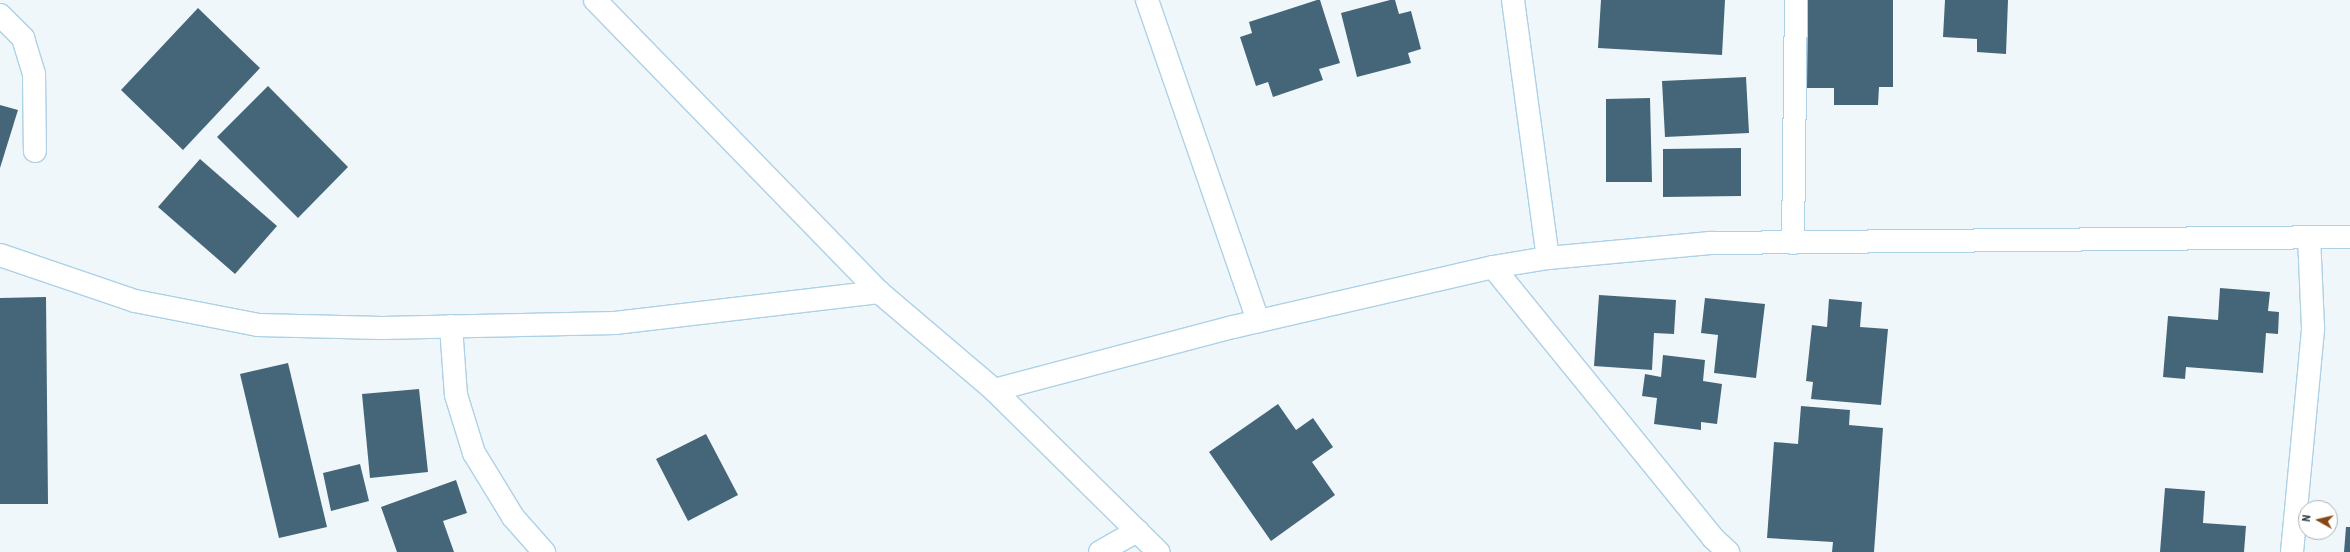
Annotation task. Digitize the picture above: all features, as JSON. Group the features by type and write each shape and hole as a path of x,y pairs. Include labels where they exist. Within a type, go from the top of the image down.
{"street":[{"path":"595,0 879,292 994,390 1158,552"},
{"path":"1147,0 1258,321"},
{"path":"1513,0 1548,258"},
{"path":"1793,243 1796,0"},
{"path":"0,15 23,38 34,74 35,151"},
{"path":"2292,552 2313,328 2309,238"},
{"path":"994,390 1258,321 1493,267 1548,258 1710,243 2350,238"},
{"path":"0,255 135,301 258,325 382,328 615,323 879,292"},
{"path":"1493,267 1713,538 1728,552"},
{"path":"451,326 456,395 474,452 513,517 544,552"},
{"path":"1100,552 1137,531"}],"building":[{"path":"1320,0 1340,63 1319,69 1323,80 1273,97 1268,82 1256,86 1240,37 1252,33 1249,22"},
{"path":"1395,0 1399,14 1411,11 1421,49 1408,53 1411,63 1357,77 1341,13"},
{"path":"1601,0 1725,0 1722,55 1598,48"},
{"path":"1808,0 1893,0 1893,87 1879,87 1878,105 1834,105 1834,88 1807,88"},
{"path":"1945,0 2008,0 2006,54 1977,52 1977,39 1943,37"},
{"path":"198,8 260,68 183,150 121,90"},
{"path":"1746,77 1749,133 1665,137 1662,81"},
{"path":"268,86 348,167 298,218 217,137"},
{"path":"1650,98 1652,182 1606,182 1606,99"},
{"path":"0,105 18,110 0,168"},
{"path":"1741,148 1741,196 1663,197 1663,149"},
{"path":"200,159 277,226 235,274 158,207"},
{"path":"2220,288 2270,292 2268,311 2279,312 2278,334 2266,333 2263,373 2186,367 2185,379 2163,377 2168,316 2218,320"},
{"path":"1599,295 1676,300 1674,334 1654,333 1652,370 1594,366"},
{"path":"46,297 48,504 0,504 0,298"},
{"path":"1705,298 1765,304 1756,378 1714,373 1718,335 1701,333"},
{"path":"1829,299 1862,302 1860,327 1888,329 1881,405 1811,399 1813,382 1806,381 1812,325 1827,327"},
{"path":"1663,355 1705,360 1703,381 1722,384 1717,424 1701,422 1701,430 1654,424 1657,398 1642,396 1645,374 1661,377"},
{"path":"288,363 327,527 279,538 240,374"},
{"path":"419,389 428,472 370,478 362,394"},
{"path":"1278,404 1296,430 1313,418 1333,447 1312,462 1335,495 1271,541 1209,452"},
{"path":"1801,406 1850,410 1849,425 1883,428 1874,552 1832,552 1833,542 1767,538 1774,442 1798,444"},
{"path":"706,434 738,495 688,521 656,459"},
{"path":"360,464 369,501 331,511 323,473"},
{"path":"456,480 467,513 443,521 454,552 397,552 381,507"},
{"path":"2165,488 2205,491 2203,523 2246,526 2244,552 2160,552"},
{"path":"2346,527 2350,527 2350,552 2344,552"}]}
